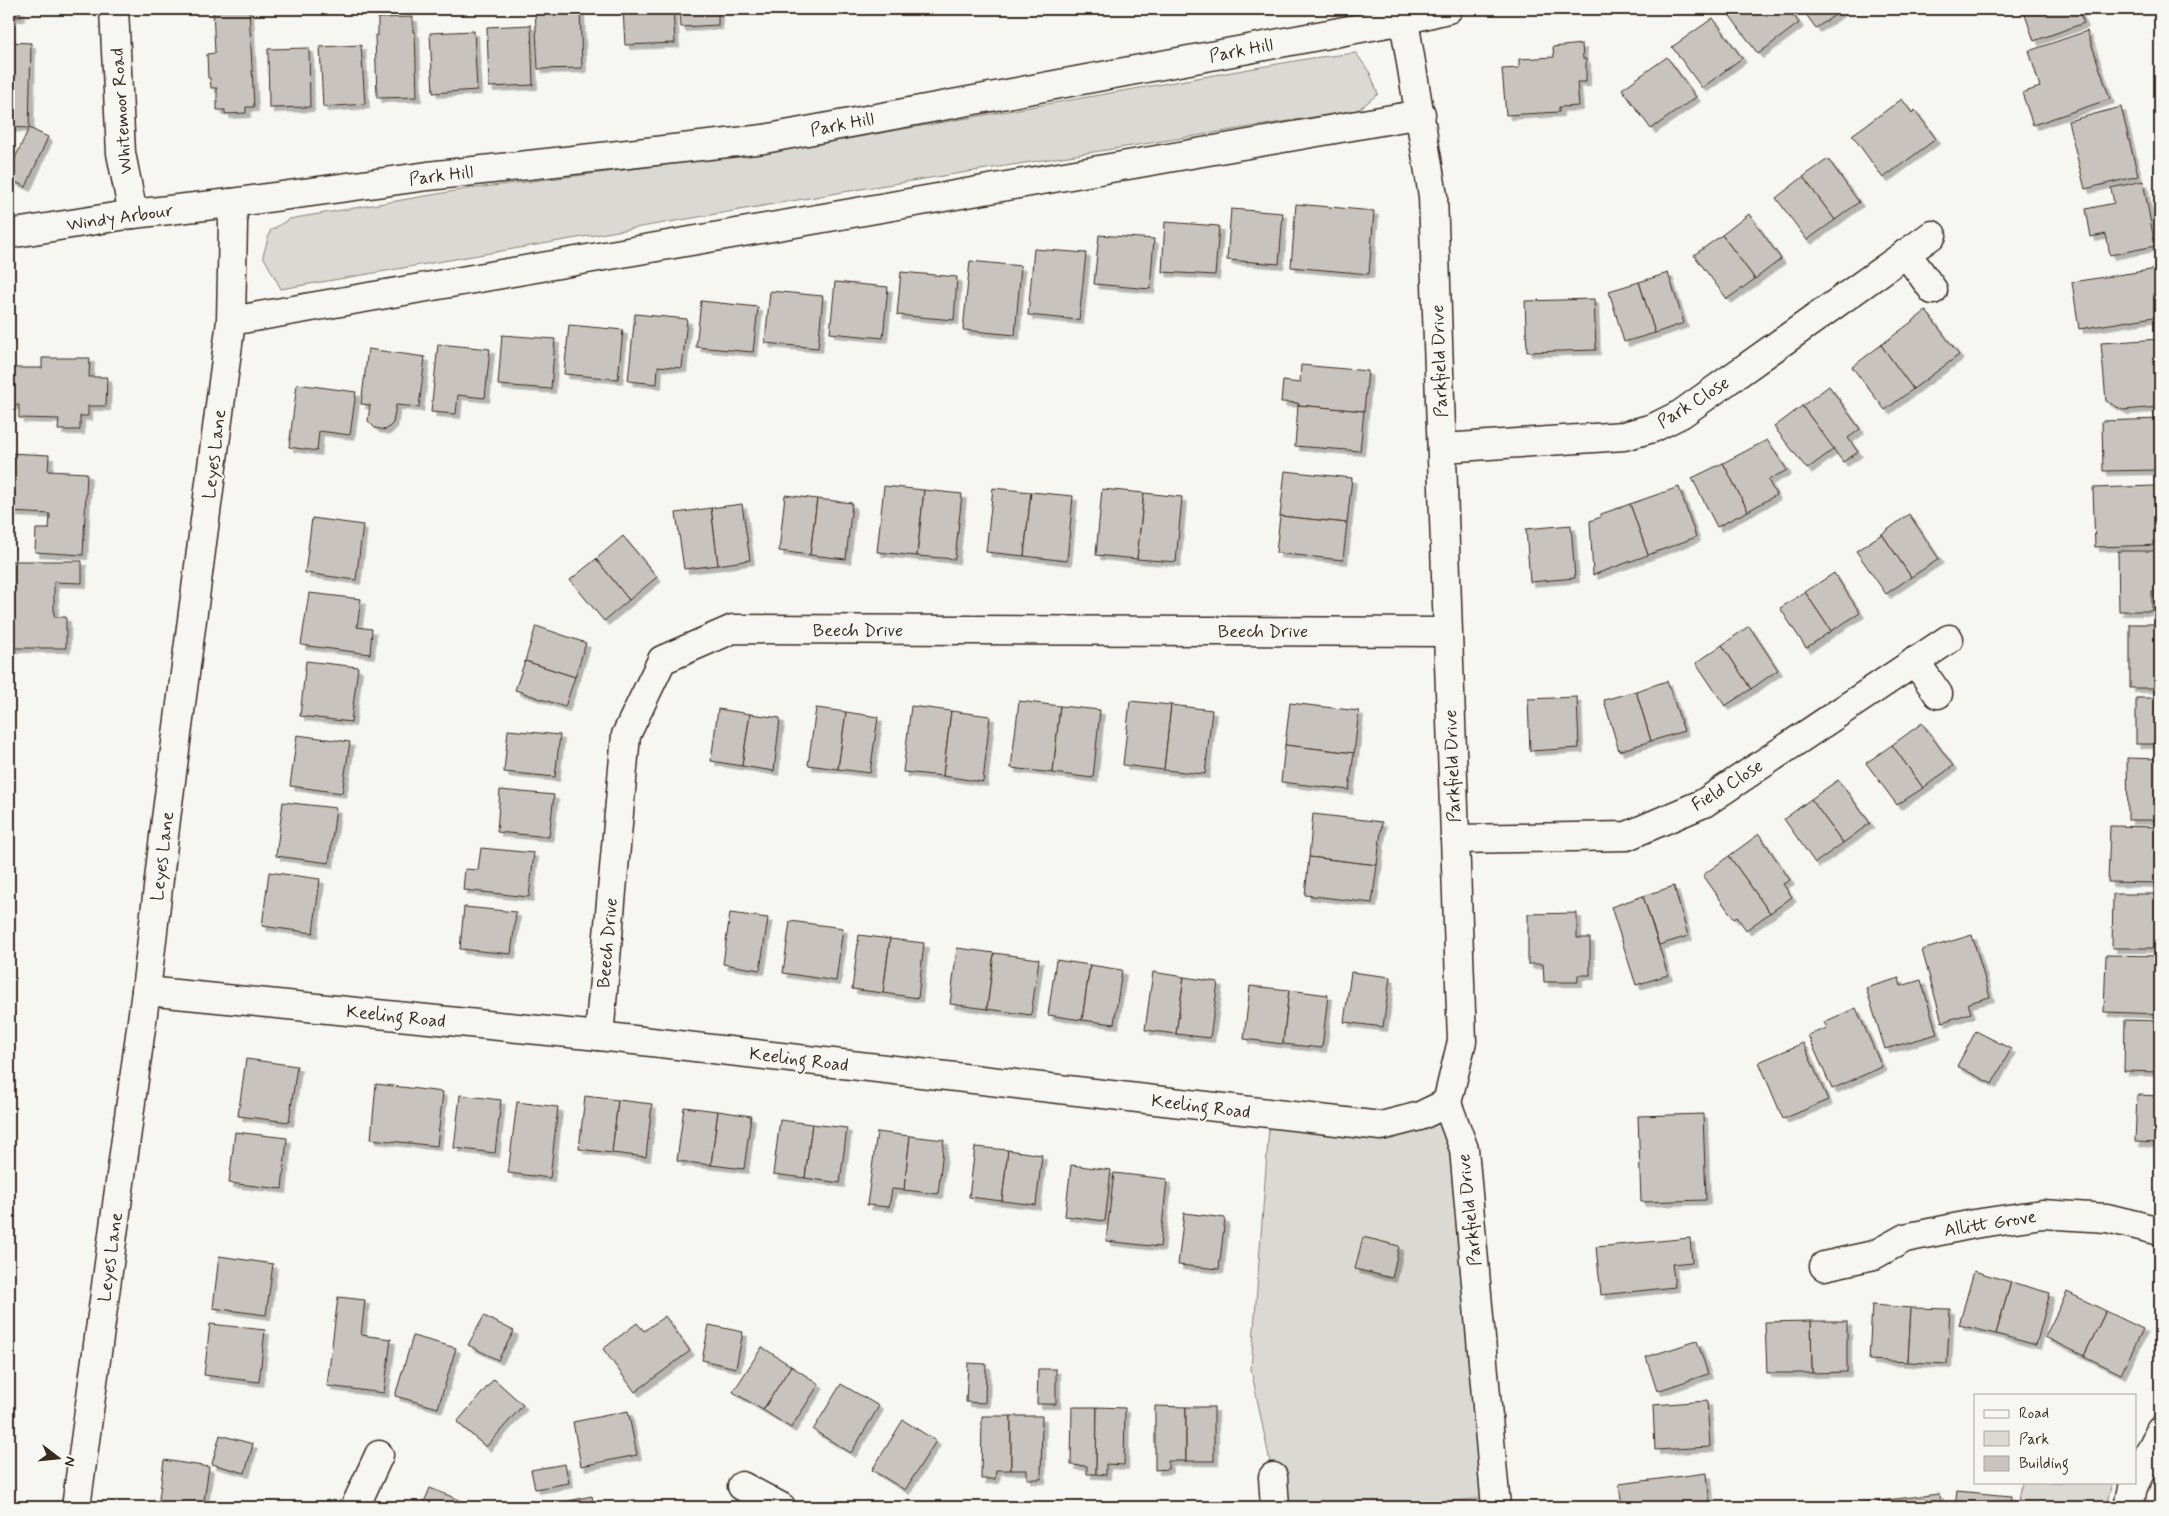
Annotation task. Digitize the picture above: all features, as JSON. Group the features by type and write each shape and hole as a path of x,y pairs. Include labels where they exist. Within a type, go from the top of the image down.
{"street":[{"name":"Whitemoor Road","path":"114,9 121,153 133,214"},
{"name":"Park Hill","path":"231,203 428,176 764,139 1404,20 1448,9"},
{"name":"Parkfield Drive","path":"1404,20 1433,196 1462,1041 1447,1103 1464,1149 1496,1507"},
{"path":"231,321 1421,114"},
{"name":"Windy Arbour","path":"9,234 133,214 231,203"},
{"name":"Leyes Lane","path":"76,1507 146,991 166,819 231,321 233,223 231,203"},
{"name":"Park Close","path":"1442,448 1624,436 1653,428 1681,414 1932,235"},
{"path":"1906,253 1933,290"},
{"name":"Beech Drive","path":"599,1036 626,735 662,660 733,629 1447,632"},
{"name":"Field Close","path":"1455,839 1627,836 1704,803 1949,639"},
{"path":"1915,662 1938,694"},
{"name":"Keeling Road","path":"146,991 599,1036 1381,1126 1420,1116 1447,1103"},
{"name":"Allitt Grove","path":"1824,1266 1874,1255 1905,1238 1974,1224 2042,1214 2107,1218 2160,1231"},
{"path":"2136,1481 2160,1431"},
{"path":"355,1507 379,1454"},
{"path":"1274,1477 1275,1507"},
{"path":"2129,1507 2134,1484"},
{"path":"742,1486 781,1507"}],"green space":[{"path":"1356,53 1370,73 1378,94 1358,110 867,188 281,289 263,256 270,231 289,219 467,189 772,152 1312,58"},
{"path":"1447,1103 1495,1497 1392,1507 1275,1507 1273,1477 1251,1369 1270,1114 1381,1126"},
{"path":"2022,1484 2113,1484 2107,1507 2018,1507"}],"building":[{"path":"9,9 20,9 20,17 9,17"},
{"path":"213,9 249,9 254,107 246,107 246,113 225,114 225,110 217,110 217,88 211,88 210,78 208,78 207,54 215,53"},
{"path":"535,9 580,9 582,68 538,69"},
{"path":"623,9 673,9 675,43 625,45"},
{"path":"676,9 738,9 718,10 718,25 681,27 680,12 676,13"},
{"path":"1725,9 1789,9 1799,23 1758,54"},
{"path":"1802,9 1844,9 1816,28"},
{"path":"2023,9 2078,9 2084,23 2034,41"},
{"path":"413,17 417,97 377,98 375,35 378,35 378,18"},
{"path":"1713,18 1742,58 1702,88 1672,47"},
{"path":"531,25 533,85 489,87 487,27"},
{"path":"474,31 477,90 433,93 430,33"},
{"path":"2087,31 2110,99 2033,125 2022,93 2040,87 2029,51"},
{"path":"9,42 31,43 29,128 9,127"},
{"path":"1582,44 1583,59 1586,59 1586,82 1577,82 1579,106 1559,107 1559,112 1506,115 1502,69 1519,68 1519,59 1554,57 1553,47"},
{"path":"361,45 365,104 323,107 320,47"},
{"path":"309,48 310,107 269,108 268,49"},
{"path":"1667,57 1696,97 1651,129 1622,89"},
{"path":"1902,99 1912,113 1915,110 1936,139 1883,178 1852,135"},
{"path":"2121,107 2138,176 2085,189 2068,121"},
{"path":"29,128 48,137 26,187 9,179 9,171"},
{"path":"1828,159 1859,202 1835,220 1803,177"},
{"path":"1803,177 1835,220 1807,240 1776,198"},
{"path":"2143,181 2155,246 2110,255 2106,234 2091,237 2086,209 2114,203 2111,188"},
{"path":"1296,204 1374,211 1369,274 1291,267"},
{"path":"1231,209 1283,213 1279,264 1227,260"},
{"path":"1749,214 1781,259 1755,279 1722,235"},
{"path":"1165,222 1219,226 1215,275 1162,272"},
{"path":"1099,235 1154,239 1150,289 1094,284"},
{"path":"1722,235 1755,279 1727,299 1694,255"},
{"path":"1034,249 1086,253 1079,320 1028,315"},
{"path":"970,261 1021,266 1015,335 963,330"},
{"path":"2157,269 2160,287 2160,316 2079,329 2072,282"},
{"path":"901,272 957,277 954,320 897,315"},
{"path":"1668,273 1684,323 1655,333 1639,282"},
{"path":"835,282 888,287 883,338 830,333"},
{"path":"1639,282 1655,333 1624,342 1609,291"},
{"path":"770,291 823,296 818,348 765,343"},
{"path":"1594,299 1596,350 1527,352 1525,301"},
{"path":"701,301 758,307 753,352 696,347"},
{"path":"1926,311 1959,355 1913,389 1881,345"},
{"path":"635,314 687,319 682,368 658,366 657,384 628,381"},
{"path":"569,325 623,330 618,379 564,374"},
{"path":"502,335 555,339 551,389 498,385"},
{"path":"2160,339 2160,407 2123,410 2106,401 2101,343"},
{"path":"438,344 490,349 485,398 458,395 456,414 431,412"},
{"path":"1881,345 1913,389 1885,410 1852,367"},
{"path":"368,349 425,357 419,407 396,405 393,423 386,430 375,428 368,421 370,405 361,404"},
{"path":"42,358 90,358 89,377 107,377 106,406 88,406 88,416 80,416 80,430 58,430 59,419 19,418 19,405 9,405 9,368 42,368"},
{"path":"1301,365 1368,371 1364,411 1281,402 1283,381 1300,383"},
{"path":"297,384 356,392 350,435 319,431 317,451 289,447"},
{"path":"1829,386 1860,429 1848,438 1858,452 1843,462 1802,406"},
{"path":"1298,405 1364,411 1360,451 1295,446"},
{"path":"1802,406 1834,449 1807,469 1774,427"},
{"path":"2160,419 2160,470 2103,471 2102,421"},
{"path":"1767,440 1787,470 1768,480 1776,495 1748,511 1723,463"},
{"path":"9,453 49,455 48,471 87,473 83,555 35,552 36,529 49,529 50,514 9,512"},
{"path":"1723,463 1748,511 1717,527 1692,478"},
{"path":"1285,471 1352,478 1347,523 1280,516"},
{"path":"884,486 924,490 917,556 877,552"},
{"path":"2155,486 2156,516 2160,516 2160,545 2095,547 2093,488"},
{"path":"1679,487 1696,537 1648,555 1630,504"},
{"path":"993,488 1031,492 1024,556 986,552"},
{"path":"1102,489 1144,493 1137,559 1096,555"},
{"path":"924,490 962,494 955,559 917,556"},
{"path":"1031,492 1073,496 1067,561 1024,556"},
{"path":"1144,493 1182,497 1176,562 1137,559"},
{"path":"785,495 817,499 810,555 779,551"},
{"path":"817,499 852,503 846,559 810,555"},
{"path":"742,504 750,560 718,565 711,508"},
{"path":"1630,504 1648,555 1593,575 1590,521 1601,517 1601,514"},
{"path":"711,508 718,565 684,569 676,513"},
{"path":"1909,514 1939,559 1911,577 1882,534"},
{"path":"1280,516 1347,523 1343,560 1276,553"},
{"path":"312,518 363,525 356,580 305,573"},
{"path":"1571,525 1575,578 1530,582 1526,529"},
{"path":"1882,534 1911,577 1886,594 1856,551"},
{"path":"623,536 657,577 629,600 596,559"},
{"path":"2118,551 2160,551 2160,592 2152,592 2152,611 2119,611"},
{"path":"596,559 629,600 604,621 570,580"},
{"path":"9,561 82,561 82,583 54,582 54,617 66,617 66,648 9,648"},
{"path":"1834,573 1860,613 1831,631 1805,592"},
{"path":"1805,592 1831,631 1806,648 1780,608"},
{"path":"309,593 361,599 357,627 372,629 370,654 301,645"},
{"path":"2130,624 2160,624 2160,688 2130,688"},
{"path":"536,626 586,643 575,677 525,661"},
{"path":"1749,626 1778,670 1751,689 1722,645"},
{"path":"1722,645 1751,689 1725,706 1696,663"},
{"path":"306,661 358,667 351,722 300,716"},
{"path":"525,661 575,677 565,707 515,690"},
{"path":"1667,681 1684,731 1651,741 1636,691"},
{"path":"1636,691 1651,741 1619,751 1604,700"},
{"path":"1577,697 1579,748 1530,751 1528,699"},
{"path":"2136,698 2160,698 2160,744 2136,744"},
{"path":"1019,701 1060,706 1053,773 1011,768"},
{"path":"1130,701 1171,705 1164,770 1123,765"},
{"path":"1290,703 1359,711 1354,753 1285,745"},
{"path":"1171,705 1212,710 1205,774 1164,770"},
{"path":"911,706 951,711 943,776 903,772"},
{"path":"1060,706 1100,710 1093,778 1053,773"},
{"path":"816,708 846,712 838,769 808,765"},
{"path":"718,709 750,714 742,766 711,761"},
{"path":"951,711 990,716 983,782 943,776"},
{"path":"846,712 878,717 870,773 838,769"},
{"path":"750,714 780,718 774,771 742,766"},
{"path":"1922,723 1953,766 1923,788 1892,745"},
{"path":"508,730 560,735 555,777 504,772"},
{"path":"297,735 350,742 342,793 290,786"},
{"path":"1285,745 1354,753 1349,790 1281,782"},
{"path":"1892,745 1923,788 1897,805 1866,763"},
{"path":"2127,758 2160,759 2160,820 2128,820"},
{"path":"1838,780 1870,823 1843,843 1811,799"},
{"path":"500,790 554,795 549,837 497,832"},
{"path":"1811,799 1843,843 1815,863 1784,819"},
{"path":"283,802 336,808 329,863 276,856"},
{"path":"1313,814 1382,822 1377,865 1309,857"},
{"path":"2110,826 2160,827 2160,883 2108,882"},
{"path":"1759,834 1790,880 1783,884 1792,897 1770,913 1729,856"},
{"path":"481,848 534,853 529,897 463,890 465,869 478,870"},
{"path":"1729,856 1770,913 1746,930 1737,917 1734,919 1703,875"},
{"path":"1309,857 1377,865 1372,903 1305,895"},
{"path":"269,872 320,879 313,933 262,926"},
{"path":"1674,886 1688,936 1659,945 1643,896"},
{"path":"2113,894 2160,894 2160,948 2112,948"},
{"path":"1643,896 1668,975 1636,985 1611,907"},
{"path":"464,907 516,912 511,954 460,949"},
{"path":"730,913 768,918 760,970 723,964"},
{"path":"1577,913 1577,938 1590,938 1590,975 1578,975 1578,982 1544,982 1543,964 1528,964 1528,914"},
{"path":"790,921 843,928 836,981 783,973"},
{"path":"859,935 890,939 883,993 852,989"},
{"path":"1972,935 1990,997 1968,1003 1971,1013 1942,1022 1922,950"},
{"path":"890,939 924,943 918,998 883,993"},
{"path":"957,948 994,953 987,1009 950,1004"},
{"path":"994,953 1039,959 1031,1015 987,1009"},
{"path":"2106,955 2160,956 2160,1014 2104,1012"},
{"path":"1056,960 1090,965 1082,1020 1048,1015"},
{"path":"1090,965 1122,970 1114,1024 1082,1020"},
{"path":"1153,972 1184,977 1176,1034 1145,1030"},
{"path":"1351,972 1390,977 1383,1027 1344,1022"},
{"path":"1184,977 1218,982 1210,1038 1176,1034"},
{"path":"1899,978 1901,986 1921,980 1937,1034 1885,1049 1866,988"},
{"path":"1250,986 1289,990 1283,1044 1244,1039"},
{"path":"1289,990 1328,995 1322,1048 1283,1044"},
{"path":"1856,1008 1882,1067 1832,1089 1808,1035 1827,1028 1824,1022"},
{"path":"2125,1020 2160,1021 2160,1072 2124,1071"},
{"path":"1976,1031 2011,1049 1992,1084 1957,1066"},
{"path":"1803,1043 1828,1100 1783,1119 1759,1062"},
{"path":"246,1059 297,1066 289,1122 238,1116"},
{"path":"376,1084 443,1092 437,1146 371,1139"},
{"path":"460,1095 501,1100 495,1153 454,1148"},
{"path":"2137,1095 2160,1096 2160,1143 2135,1142"},
{"path":"585,1096 618,1100 612,1153 579,1149"},
{"path":"618,1100 652,1104 646,1157 612,1153"},
{"path":"517,1102 558,1107 550,1178 508,1173"},
{"path":"684,1107 718,1111 711,1165 677,1161"},
{"path":"718,1111 751,1116 744,1169 711,1165"},
{"path":"1703,1114 1706,1200 1641,1202 1638,1116"},
{"path":"780,1120 812,1124 805,1178 773,1174"},
{"path":"812,1124 847,1128 840,1183 805,1178"},
{"path":"235,1132 287,1138 282,1189 229,1183"},
{"path":"877,1132 910,1136 904,1190 892,1189 889,1207 867,1205"},
{"path":"910,1136 944,1140 938,1194 904,1190"},
{"path":"975,1147 1008,1150 1002,1201 969,1197"},
{"path":"1008,1150 1042,1155 1036,1205 1002,1201"},
{"path":"1071,1165 1111,1170 1105,1221 1065,1216"},
{"path":"1114,1173 1167,1179 1160,1247 1106,1241"},
{"path":"1184,1213 1225,1218 1219,1269 1178,1265"},
{"path":"1363,1237 1399,1246 1392,1278 1355,1269"},
{"path":"1690,1238 1692,1262 1672,1264 1675,1287 1601,1295 1596,1247"},
{"path":"219,1256 273,1264 266,1315 213,1308"},
{"path":"1974,1271 2011,1282 1996,1334 1959,1325"},
{"path":"2011,1282 2050,1293 2036,1345 1996,1334"},
{"path":"2067,1292 2106,1311 2084,1356 2045,1337"},
{"path":"338,1297 365,1300 361,1335 391,1339 384,1393 327,1386"},
{"path":"1872,1305 1911,1308 1908,1362 1869,1360"},
{"path":"1911,1308 1950,1309 1947,1364 1908,1362"},
{"path":"2106,1311 2143,1329 2121,1374 2084,1356"},
{"path":"484,1316 514,1331 498,1360 468,1345"},
{"path":"665,1316 690,1351 635,1392 603,1349 637,1323 644,1331"},
{"path":"1811,1321 1847,1321 1847,1372 1812,1373"},
{"path":"1811,1321 1812,1373 1767,1373 1765,1322"},
{"path":"210,1324 265,1330 259,1382 204,1375"},
{"path":"709,1325 743,1332 736,1368 702,1360"},
{"path":"413,1336 456,1348 438,1408 395,1396"},
{"path":"1697,1341 1708,1374 1657,1391 1646,1357"},
{"path":"762,1347 791,1366 763,1410 733,1392"},
{"path":"968,1363 986,1364 985,1403 966,1402"},
{"path":"791,1366 819,1384 791,1428 763,1410"},
{"path":"1038,1369 1056,1369 1056,1404 1037,1404"},
{"path":"494,1379 523,1405 486,1447 457,1422"},
{"path":"841,1384 879,1406 851,1453 813,1430"},
{"path":"1707,1401 1710,1447 1655,1450 1653,1405"},
{"path":"1155,1406 1186,1407 1186,1461 1168,1461 1168,1469 1155,1470"},
{"path":"1072,1407 1097,1407 1096,1474 1087,1474 1087,1466 1071,1465"},
{"path":"1097,1407 1125,1408 1124,1465 1106,1464 1106,1475 1096,1474"},
{"path":"1186,1407 1214,1407 1214,1461 1186,1461"},
{"path":"628,1411 637,1455 581,1466 573,1422"},
{"path":"982,1416 1011,1416 1011,1470 996,1470 995,1479 981,1479"},
{"path":"1011,1416 1042,1416 1041,1479 1027,1479 1027,1470 1011,1470"},
{"path":"903,1420 936,1441 905,1490 872,1470"},
{"path":"220,1435 253,1444 245,1473 212,1464"},
{"path":"164,1460 209,1467 203,1507 158,1507"},
{"path":"565,1464 569,1483 535,1489 531,1470"},
{"path":"1707,1473 1710,1507 1622,1507 1619,1484"},
{"path":"430,1488 477,1507 422,1507"},
{"path":"1957,1491 2011,1496 2010,1507 1955,1507"},
{"path":"1939,1494 1940,1507 1879,1507 1878,1501"},
{"path":"592,1496 594,1507 560,1507 559,1503"},
{"path":"1870,1501 1871,1507 1827,1507"}]}
